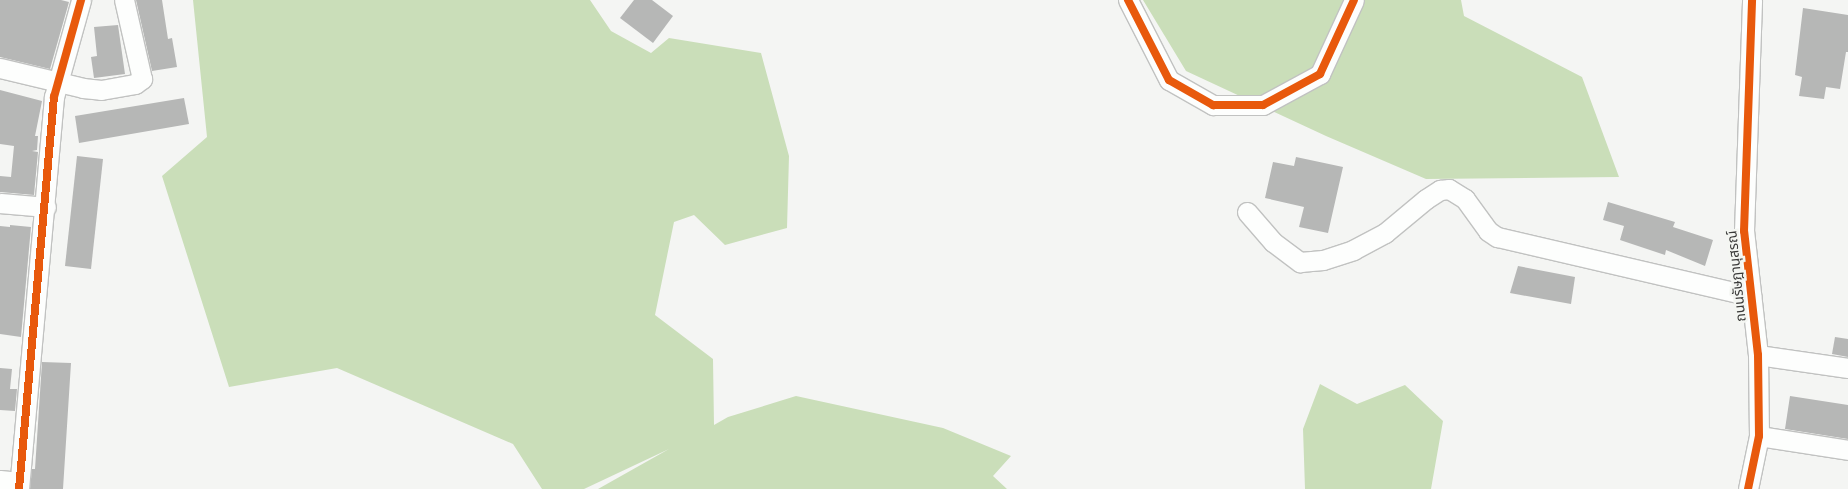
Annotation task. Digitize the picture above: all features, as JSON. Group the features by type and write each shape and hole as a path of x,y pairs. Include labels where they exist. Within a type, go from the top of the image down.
{"street":[{"path":"0,480 19,486 46,207 54,96 59,84 81,0"},
{"path":"0,68 59,84 101,90 135,84 142,79 124,0"},
{"path":"1128,0 1170,80 1213,105 1263,105 1320,74 1354,0"},
{"name":"ถนนรัษฎานุสรณ์","path":"1748,489 1759,436 1758,355 1744,231 1752,0"},
{"path":"1247,212 1273,242 1300,262 1323,260 1353,250 1386,233 1426,199 1440,190 1449,189 1465,199 1488,231 1497,237 1750,296"},
{"path":"0,202 46,207"},
{"path":"1758,355 1848,368"},
{"path":"1759,436 1848,450"}],"green space":[{"path":"193,0 590,0 611,31 651,53 669,38 761,53 789,156 787,228 725,245 694,215 674,222 655,315 713,359 714,425 728,417 796,396 943,428 1011,456 993,476 1007,489 598,489 669,449 584,489 542,489 513,444 337,368 229,387 162,176 207,137"},
{"path":"1143,0 1461,0 1464,16 1582,77 1619,177 1426,179 1326,136 1186,71"},
{"path":"1320,384 1357,404 1405,385 1443,421 1431,489 1305,489 1303,429"}],"building":[{"path":"0,0 61,0 69,2 50,69 0,57"},
{"path":"136,0 162,0 168,39 172,38 177,67 152,71"},
{"path":"634,0 652,0 673,16 653,43 620,18"},
{"path":"1803,8 1848,15 1848,52 1846,52 1840,89 1826,87 1824,99 1799,96 1802,77 1795,75"},
{"path":"118,25 125,74 94,78 91,57 97,56 94,27"},
{"path":"0,90 42,101 35,136 38,136 37,150 32,151 38,152 34,195 0,192 0,176 11,177 14,146 0,144"},
{"path":"184,98 189,124 79,143 75,116"},
{"path":"77,156 103,159 91,269 65,266"},
{"path":"1296,157 1343,167 1328,233 1299,227 1304,207 1265,198 1273,162 1294,166"},
{"path":"1608,202 1675,222 1673,227 1713,240 1705,266 1666,250 1665,255 1620,240 1624,226 1603,220"},
{"path":"10,225 31,227 21,337 0,334 0,226 10,227"},
{"path":"1518,266 1575,277 1571,304 1510,293"},
{"path":"1835,337 1848,339 1848,357 1832,354"},
{"path":"42,362 71,363 63,489 30,489 32,469 35,469"},
{"path":"0,368 12,369 10,389 17,389 15,411 0,410"},
{"path":"1790,396 1848,405 1848,439 1785,429"}],"cycle path":[{"path":"19,489 54,97 81,0"},
{"path":"1128,0 1169,80 1213,105 1263,105 1320,74 1354,0"},
{"path":"1748,489 1759,436 1758,355 1744,231 1752,0"}]}
